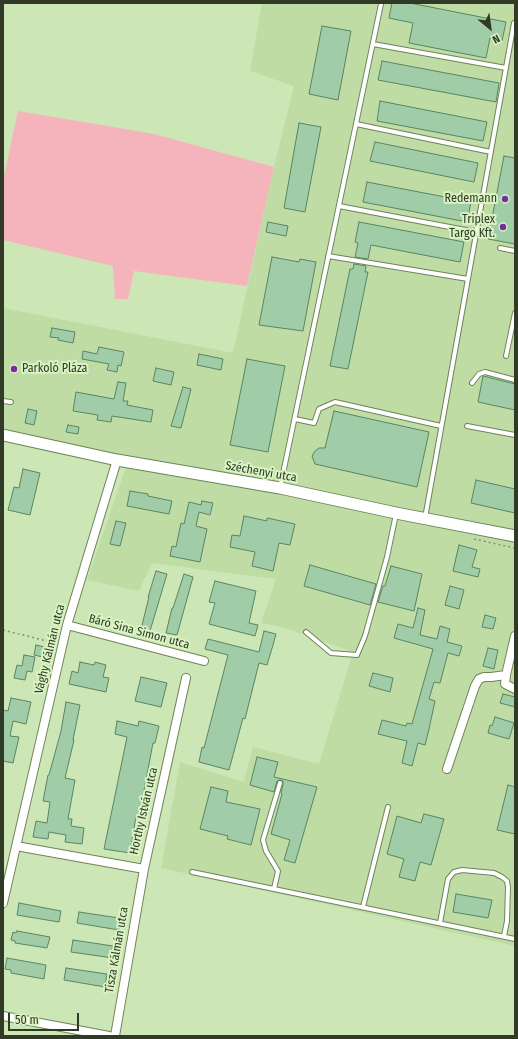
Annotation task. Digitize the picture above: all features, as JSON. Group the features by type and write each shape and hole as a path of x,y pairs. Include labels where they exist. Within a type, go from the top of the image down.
{"street":[{"name":"Széchenyi utca","path":"3,434 117,460 280,488 424,519 515,536"},
{"name":"Vághy Kálmán utca","path":"3,903 67,625 117,460"},
{"name":"Báró Sina Simon utca","path":"67,625 204,661"},
{"path":"515,636 506,675 506,684 515,689"},
{"path":"447,769 474,686 479,679 484,677 506,675"},
{"name":"Horthy István utca","path":"16,846 144,869 186,678"},
{"name":"Tisza Kálmán utca","path":"115,1036 144,869"},
{"path":"3,1016 108,1036"}],"lane":[{"path":"280,488 381,4"},
{"path":"424,519 514,23"},
{"path":"373,44 506,68"},
{"path":"356,124 491,152"},
{"path":"339,206 476,232"},
{"path":"500,248 515,251"},
{"path":"328,256 468,280"},
{"path":"506,356 515,313"},
{"path":"472,383 479,374 485,372 515,380"},
{"path":"3,401 11,402"},
{"path":"294,419 314,423 320,409 335,402 441,426"},
{"path":"467,426 515,435"},
{"path":"306,632 331,653 357,655 365,636 387,557 396,513"},
{"path":"274,889 278,871 266,851 263,840 280,783"},
{"path":"363,907 388,807"},
{"path":"440,923 448,879 454,872 462,870 494,873 502,877 508,886 507,921 504,936"},
{"path":"192,872 515,939"}],"path":[{"path":"3,630 62,645"}],"shaded area":[{"path":"262,3 515,3 515,946 161,868 180,762 244,782 253,747 319,764 353,652 286,628 261,623 276,579 152,563 139,591 87,580 126,467 44,451 3,440 3,308 233,353 274,167 294,86 250,71"},
{"path":"18,111 154,134 274,167 247,286 134,271 128,299 115,299 113,266 3,240 3,181"}],"building":[{"path":"392,3 410,3 506,22 502,41 490,38 486,58 409,43 413,23 389,18"},
{"path":"322,26 351,31 338,100 309,94"},
{"path":"382,61 499,83 496,102 378,80"},
{"path":"380,101 487,122 483,141 377,121"},
{"path":"299,123 321,127 305,212 284,208"},
{"path":"375,142 478,163 474,182 370,161"},
{"path":"504,156 515,158 515,244 488,239"},
{"path":"367,182 471,202 467,222 363,202"},
{"path":"268,222 288,226 286,236 266,232"},
{"path":"359,222 464,242 460,262 371,245 368,259 355,257 358,243 355,242"},
{"path":"272,257 299,262 300,259 316,262 303,331 259,325"},
{"path":"354,264 366,266 365,272 368,272 348,369 330,366 350,269 353,269"},
{"path":"52,328 75,332 73,343 58,340 59,338 50,337"},
{"path":"99,347 124,352 121,366 118,365 117,372 107,370 109,364 82,359 83,351 97,354"},
{"path":"199,354 223,359 221,370 197,365"},
{"path":"247,359 285,366 268,452 230,445"},
{"path":"156,368 174,372 171,385 153,381"},
{"path":"483,376 515,384 515,410 478,402"},
{"path":"118,382 126,383 123,401 128,401 127,405 153,410 151,422 112,416 111,422 97,420 98,415 73,411 76,392 114,399"},
{"path":"183,387 191,389 181,428 171,426"},
{"path":"28,409 37,411 34,425 25,423"},
{"path":"334,411 429,432 417,487 315,464 312,456 319,448 325,448"},
{"path":"68,425 79,427 78,434 66,432"},
{"path":"23,469 40,473 30,515 8,510 14,487 19,488"},
{"path":"476,480 515,489 515,513 471,503"},
{"path":"130,491 148,494 148,496 172,501 169,514 127,506"},
{"path":"202,501 213,503 210,515 199,512 196,526 207,529 200,562 170,556 172,546 176,547 181,523 184,524 189,502 201,505"},
{"path":"244,516 267,521 267,518 295,524 290,545 279,543 273,571 252,566 255,552 230,547 232,535 240,536"},
{"path":"116,521 126,523 120,546 110,544"},
{"path":"459,545 477,550 472,567 480,569 478,577 453,571"},
{"path":"310,565 376,584 370,605 304,586"},
{"path":"391,566 422,574 414,611 378,602"},
{"path":"156,571 167,574 150,631 141,629 148,597"},
{"path":"184,574 193,577 177,635 166,633 172,608"},
{"path":"215,581 256,591 249,623 258,625 255,636 209,624 215,603 209,602"},
{"path":"450,586 464,590 459,609 445,605"},
{"path":"418,608 425,610 420,635 437,639 440,626 450,629 447,642 462,646 459,656 448,653 440,683 434,682 429,699 435,701 425,745 418,743 412,766 402,763 407,741 378,734 382,720 406,726 407,723 412,724 433,649 394,638 398,624 413,628"},
{"path":"485,615 496,618 493,629 482,627"},
{"path":"264,631 276,634 267,665 259,663 245,719 243,718 229,770 199,762 228,655 205,649 208,639 259,652"},
{"path":"36,645 49,648 47,658 34,655"},
{"path":"488,648 498,650 494,669 483,666"},
{"path":"24,655 35,657 32,672 27,671 25,680 14,678 17,665 22,666"},
{"path":"80,662 94,665 95,662 106,665 103,677 109,678 106,692 69,684 72,671 78,673"},
{"path":"373,673 393,678 390,692 369,686"},
{"path":"141,677 167,683 161,707 135,701"},
{"path":"503,694 515,697 515,707 500,703"},
{"path":"11,698 31,702 26,724 13,721 10,736 19,737 13,763 3,761 3,710 8,711"},
{"path":"66,702 80,705 65,778 75,780 68,819 72,819 71,826 84,828 82,844 65,842 66,835 49,832 48,839 33,837 36,821 47,823 50,802 43,801 48,775 61,731"},
{"path":"495,717 514,723 509,739 488,733 490,725 492,726"},
{"path":"117,721 138,726 139,721 159,726 155,743 153,743 139,817 136,816 130,853 104,849 127,737 115,734"},
{"path":"257,757 278,762 274,777 317,787 295,863 284,860 290,840 271,834 282,794 283,781 277,781 274,792 250,785"},
{"path":"508,785 515,787 515,834 497,830"},
{"path":"211,787 228,791 226,802 260,809 251,845 227,839 228,836 200,829"},
{"path":"424,814 444,819 431,865 420,862 415,881 399,877 404,859 387,854 397,816 421,823"},
{"path":"456,894 492,900 488,918 453,912"},
{"path":"19,903 61,911 59,922 17,915"},
{"path":"79,912 119,918 119,930 77,923"},
{"path":"17,931 50,937 47,948 15,943 15,941 11,940 13,932 16,933"},
{"path":"73,940 113,946 113,958 71,952"},
{"path":"7,958 46,965 44,979 11,973 11,970 5,969"},
{"path":"66,968 107,974 105,987 64,980"}],"place":[{"name":"Redemann","path":"505,199"},
{"name":"Triplex Targo Kft.","path":"503,227"},
{"name":"Parkoló Pláza","path":"14,369"}]}
